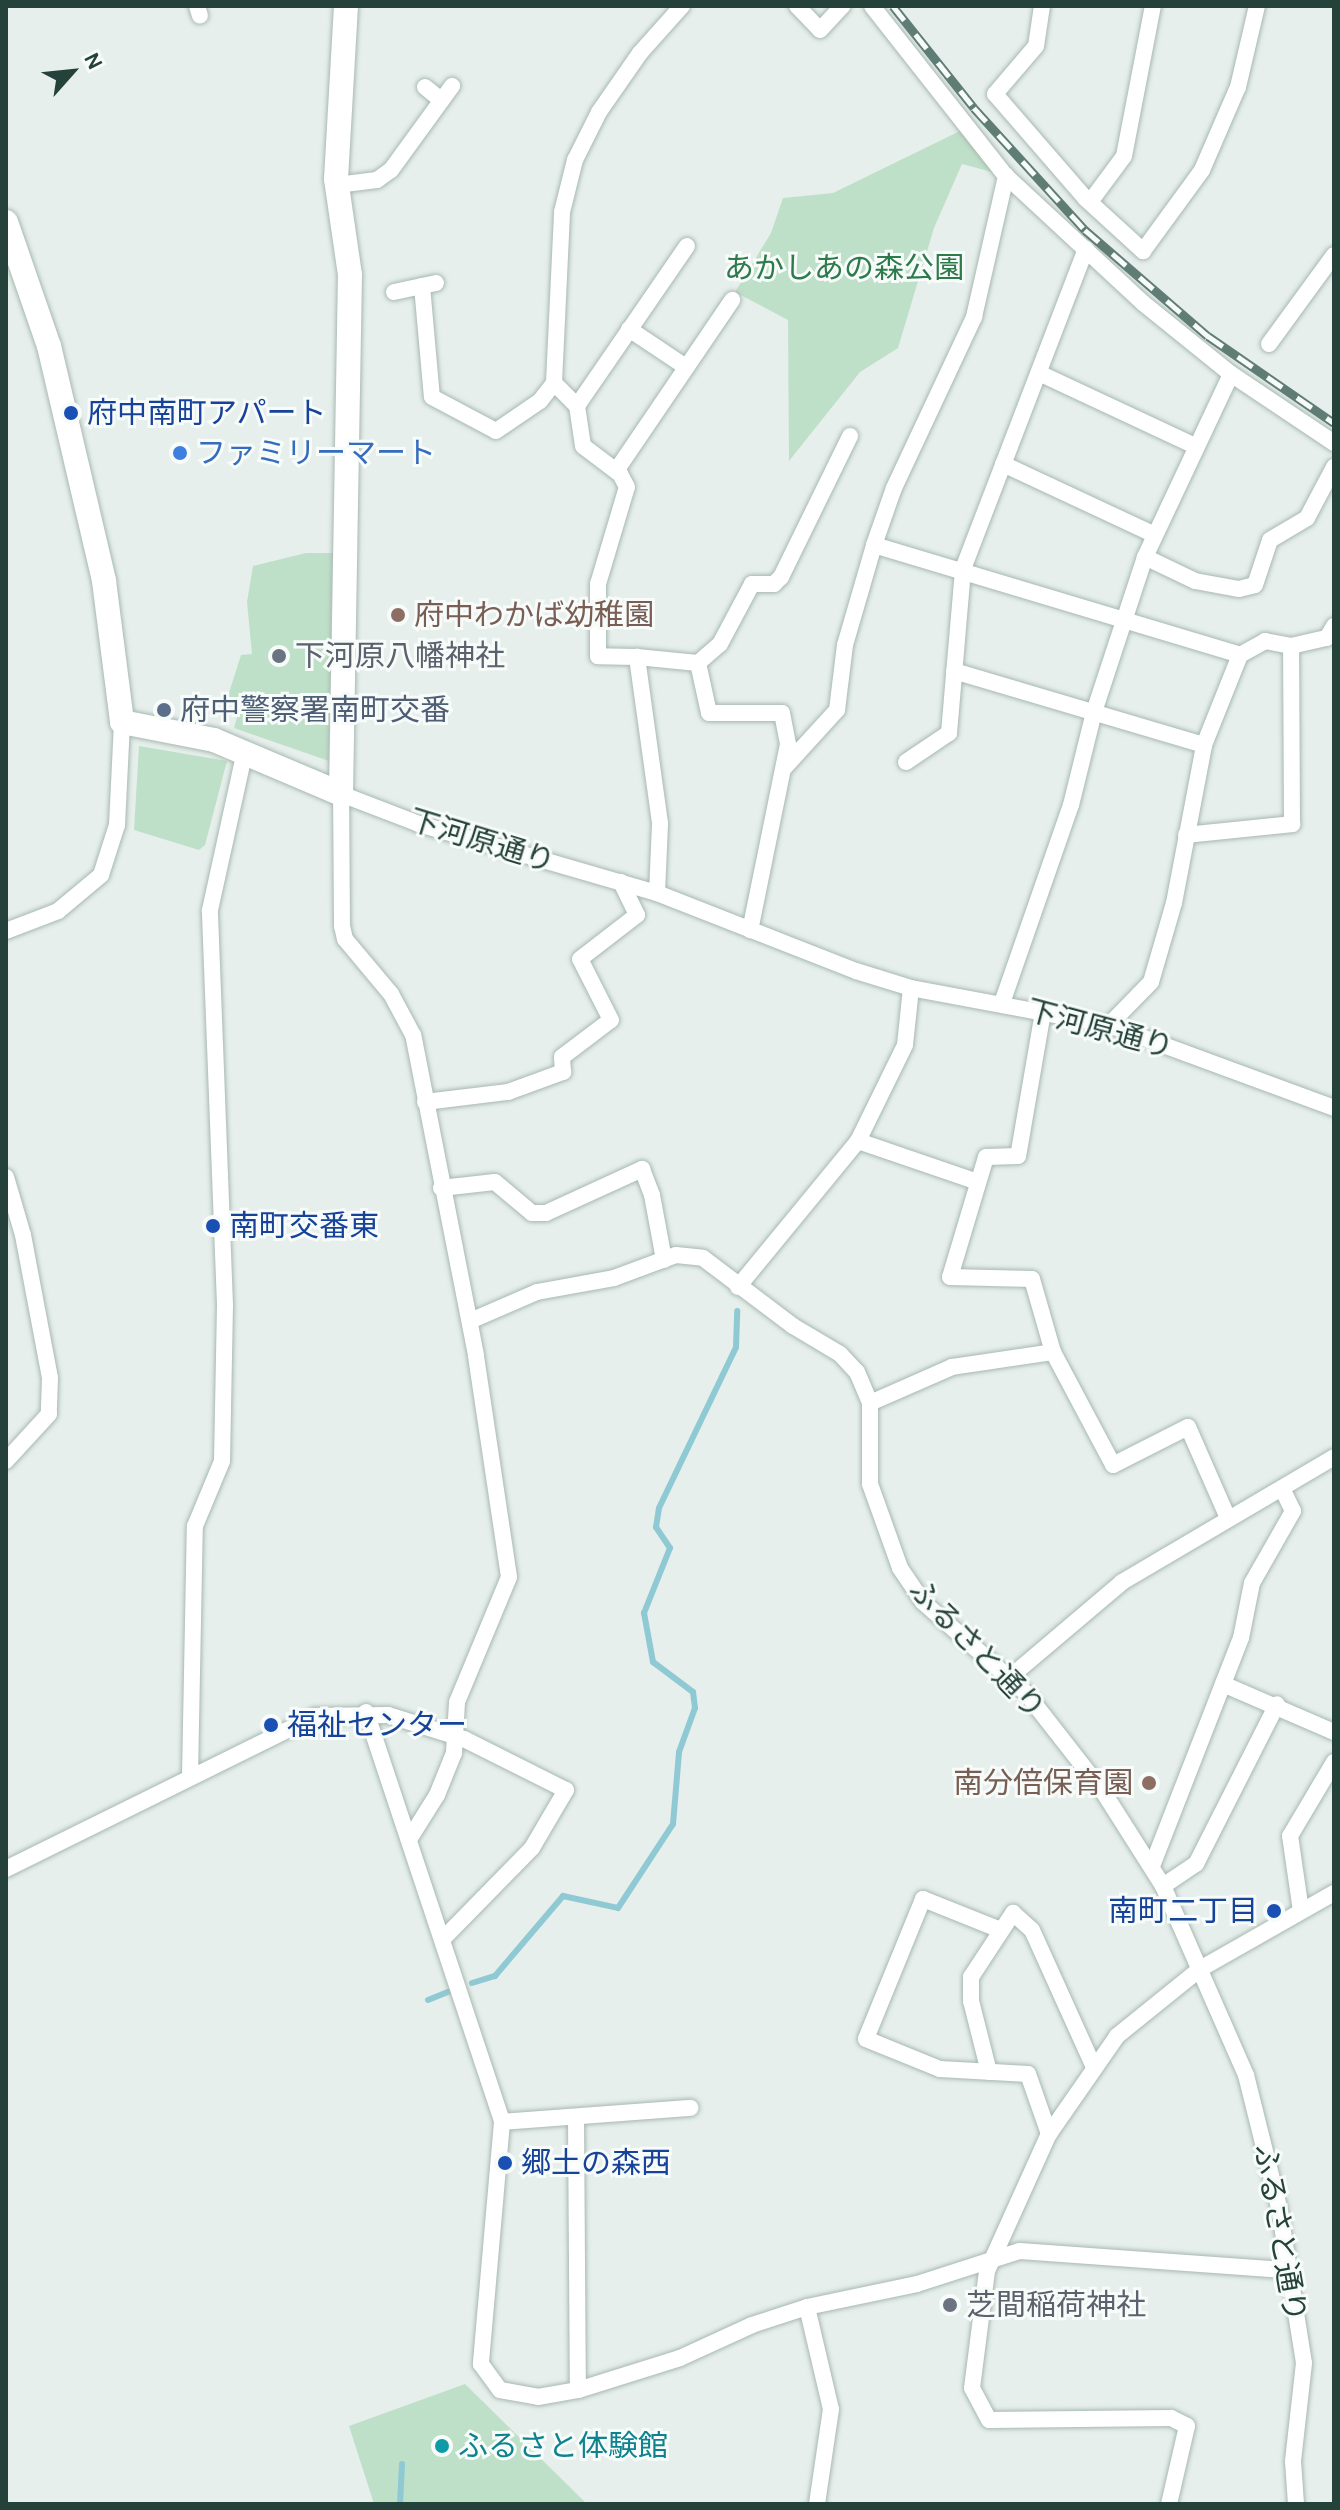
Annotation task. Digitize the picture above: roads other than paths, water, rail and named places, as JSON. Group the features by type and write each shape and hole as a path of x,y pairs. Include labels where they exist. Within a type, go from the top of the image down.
{"street":[{"path":"346,6 337,185 350,275 341,794 345,939 406,1019 470,1321 509,1577 457,1702 454,1753 437,1795 410,1838"},
{"path":"394,292 429,284 432,397 496,431 540,401 554,383 562,212 575,160 599,112 682,6"},
{"path":"797,6 820,30 842,6"},
{"path":"872,6 1006,176 1231,374 1334,443"},
{"path":"1042,6 1036,46 995,94 1090,202 1143,251 1202,170 1238,87 1257,6"},
{"path":"1090,202 1124,156 1153,6"},
{"path":"337,185 377,180 391,170 452,86"},
{"path":"425,87 441,100"},
{"path":"784,768 837,710 845,645 874,545 894,488 974,317 1006,176"},
{"path":"6,222 49,346 104,581 122,722 117,825 101,875 58,911 6,931"},
{"path":"577,406 687,246"},
{"path":"906,762 949,733 963,569 1086,249"},
{"path":"1269,344 1334,255"},
{"path":"616,471 732,300"},
{"path":"629,329 686,367"},
{"path":"1039,373 1193,445"},
{"path":"1002,1003 1071,805 1094,712 1153,534 1193,445 1231,374"},
{"path":"554,383 577,406 583,446 616,471 627,487 598,584 598,656 698,663 720,644 752,584 774,584 781,577 850,436"},
{"path":"1003,464 1153,534"},
{"path":"1145,557 1195,581 1239,589 1255,585 1270,540 1307,518 1334,467"},
{"path":"874,545 963,569 1240,655"},
{"path":"1109,1025 1151,982 1204,745 1240,655 1265,641 1291,646 1327,638 1334,626"},
{"path":"1186,835 1292,824 1291,646"},
{"path":"637,657 660,823 657,893"},
{"path":"698,663 709,713 782,713 788,744 750,930"},
{"path":"954,671 1204,745"},
{"name":"下河原通り","path":"122,722 165,728 245,751 341,794 419,824 657,893 911,988 1109,1025 1333,1105"},
{"path":"190,1777 195,1526 222,1461 225,1305 210,910 245,751"},
{"path":"425,1102 508,1092 563,1072 562,1057 611,1020 580,959 637,915 621,882"},
{"path":"738,1287 858,1141 905,1045 911,988"},
{"path":"1043,1012 1018,1156 986,1157 975,1181 950,1277 1032,1279 1053,1352 1113,1465 1188,1427 1228,1518"},
{"path":"858,1141 975,1181"},
{"path":"441,1188 495,1182 532,1213 546,1213 642,1169 652,1195 664,1260"},
{"path":"6,1177 23,1235 50,1378 49,1414 6,1461"},
{"name":"ふるさと通り","path":"470,1321 537,1292 614,1278 676,1255 703,1258 738,1287 840,1354 857,1372 870,1403 870,1484 900,1568 923,1602 1009,1678 1104,1793 1163,1886 1246,2075 1266,2145 1304,2363 1293,2461 1296,2504"},
{"path":"870,1403 952,1367 1053,1352"},
{"path":"1009,1678 1122,1582 1334,1457"},
{"path":"1152,1866 1241,1638 1252,1583 1293,1511 1282,1488"},
{"path":"1223,1684 1277,1704 1334,1732"},
{"path":"1163,1886 1196,1864 1277,1704"},
{"path":"366,1712 444,1938 502,2122 481,2364 487,2379 507,2394 538,2397 578,2390 680,2358 752,2325 807,2307 917,2284 994,2255 1057,2250 1287,2270"},
{"path":"6,1869 315,1716 366,1712 453,1738 566,1790 532,1848 444,1938"},
{"path":"1301,1911 1290,1836 1334,1762"},
{"path":"1169,2504 1187,2426 1171,2418 1016,2423 989,2420 979,2407 972,2388 973,2352 987,2271 1049,2134 1117,2036 1200,1969 1334,1893"},
{"path":"998,1929 923,1899 866,2039 940,2069 1028,2074 1049,2134"},
{"path":"989,2072 971,2001 971,1977 998,1929 1013,1913 1032,1930 1094,2067"},
{"path":"502,2122 576,2120 690,2108"},
{"path":"576,2120 578,2390"},
{"path":"807,2307 831,2398 817,2504"}],"waterway":[{"path":"472,1983 495,1976 563,1896 618,1908 673,1824 679,1752 695,1708 693,1692 653,1662 644,1613 670,1548 656,1527 659,1508 736,1347 737,1311"},
{"path":"428,2000 448,1992"},
{"path":"400,2504 402,2464"}],"railway":[{"path":"893,6 974,108 1085,230 1208,336 1334,423"}],"place":[{"name":"府中南町アパート","path":"71,413"},
{"name":"ファミリーマート","path":"180,453"},
{"name":"府中わかば幼稚園","path":"398,615"},
{"name":"下河原八幡神社","path":"279,656"},
{"name":"府中警察署南町交番","path":"164,710"},
{"name":"南町交番東","path":"213,1226"},
{"name":"福祉センター","path":"271,1725"},
{"name":"南分倍保育園","path":"1149,1783"},
{"name":"南町二丁目","path":"1274,1911"},
{"name":"郷土の森西","path":"505,2163"},
{"name":"芝間稲荷神社","path":"950,2305"},
{"name":"ふるさと体験館","path":"442,2446"}],"park label":[{"name":"あかしあの森公園","path":"844,268"}]}
